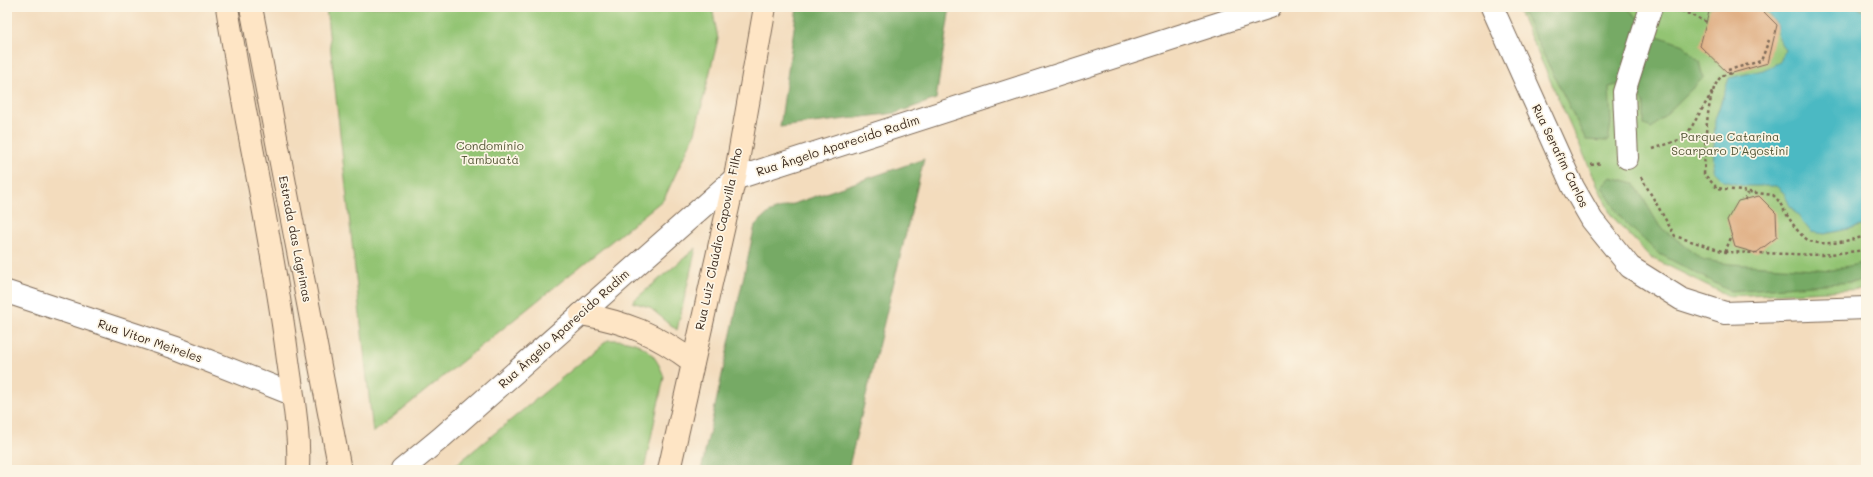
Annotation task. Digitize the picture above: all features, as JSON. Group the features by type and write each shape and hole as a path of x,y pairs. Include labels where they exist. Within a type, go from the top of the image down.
{"main road":[{"name":"Rua Luiz Claúdio Capovilla Filho","path":"669,470 734,179 765,7"},
{"name":"Estrada das Lágrimas","path":"224,8 267,225 282,317 299,446 298,470"},
{"name":"Estrada das Lágrimas","path":"251,10 340,470"},
{"path":"581,314 610,319 640,329 665,343 693,362"}],"street":[{"path":"755,7 760,31"},
{"name":"Rua Ângelo Aparecido Radim","path":"402,470 442,437 734,179 1270,7"},
{"name":"Rua Serafim Carlos","path":"1492,7 1573,187 1592,220 1630,267 1681,299 1725,313 1866,308"},
{"path":"1627,158 1624,92 1651,7"},
{"path":"224,8 251,10"},
{"name":"Rua Vitor Meireles","path":"7,292 176,348 292,394"}],"path":[{"path":"1674,7 1706,22"},
{"path":"1728,70 1761,62 1769,40"},
{"path":"1589,166 1627,158 1684,138 1722,76 1730,73"},
{"path":"1715,87 1705,137 1704,174 1717,188 1774,195 1780,201 1784,211 1796,230 1810,241 1826,243 1866,236"},
{"path":"1627,158 1648,187 1675,236 1725,252 1822,255 1866,250"},
{"path":"1745,200 1748,193"},
{"path":"1725,252 1732,235"}],"green space":[{"name":"Condomínio Tambuatá","path":"326,7 712,7 718,39 695,133 664,199 373,433"},
{"path":"797,7 950,7 936,99 896,113 780,127"},
{"name":"Parque Catarina Scarparo D'Agostini","path":"1517,7 1866,7 1866,289 1729,296 1650,257 1611,215"},
{"path":"1520,7 1626,7 1658,36 1683,45 1699,61 1703,78 1652,128 1644,125 1644,103 1633,81 1609,87 1611,123 1608,141 1586,140"},
{"path":"924,159 848,470 701,470 755,225 770,212"},
{"path":"1611,177 1634,183 1660,227 1704,260 1730,264 1832,270 1866,262 1866,281 1730,291 1658,253 1622,219 1602,187"},
{"path":"696,248 677,330 649,307 632,302"},
{"path":"608,340 628,341 644,347 655,359 664,377 644,470 450,470"}],"water":[{"path":"1762,7 1857,7 1866,13 1866,224 1862,226 1825,234 1811,232 1790,206 1784,193 1776,186 1744,186 1723,181 1713,171 1715,120 1729,78 1763,70 1780,62 1785,50 1778,38 1777,25"}],"building":[{"path":"1759,7 1777,25 1768,63 1729,74 1700,46 1710,8"},
{"path":"1759,196 1776,213 1777,237 1756,253 1735,247 1727,220 1738,201"}]}
